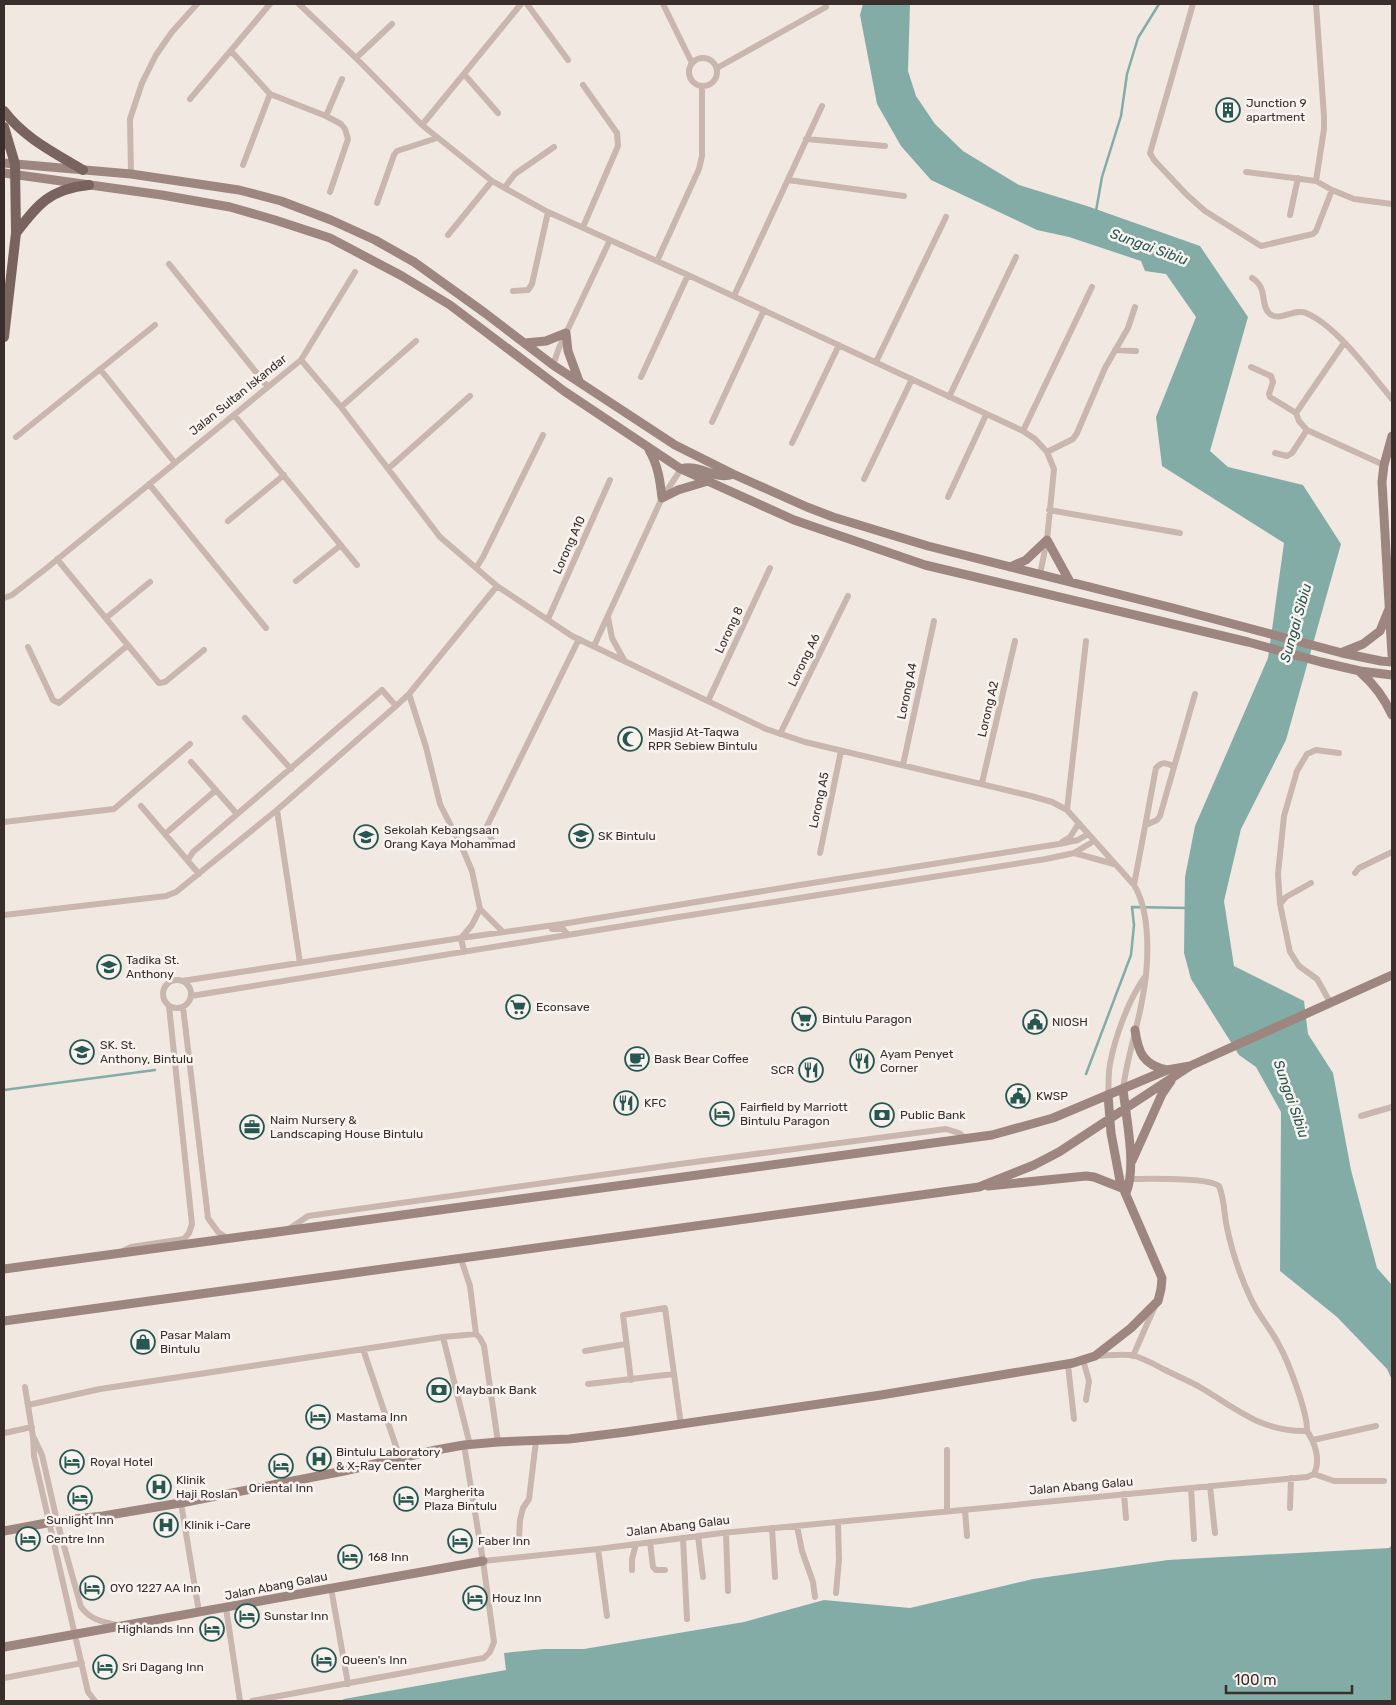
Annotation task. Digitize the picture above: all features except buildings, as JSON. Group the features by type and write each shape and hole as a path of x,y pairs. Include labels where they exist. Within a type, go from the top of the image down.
{"main road":[{"path":"4,111 11,121 28,136 83,170"},
{"path":"4,126 15,169 16,233 4,337"},
{"path":"16,233 35,208 58,191 89,185"}],"street":[{"path":"131,174 130,119 142,83 156,55 197,4"},
{"path":"190,99 270,4"},
{"path":"299,4 422,125 492,181 548,212 657,260 876,362 1023,431 1035,439 1047,452 1054,469 1047,540 1040,574 1030,582 1007,583"},
{"path":"422,125 521,4"},
{"path":"527,4 568,60"},
{"path":"663,4 692,63"},
{"path":"1193,4 1150,153 1154,160 1205,211 1261,246 1313,234 1316,231 1332,190"},
{"path":"1316,4 1324,129 1316,181"},
{"path":"717,68 826,7"},
{"path":"356,58 392,24"},
{"path":"231,51 270,94 326,116 341,124 345,129 348,139 330,192"},
{"path":"706,58 713,62 717,68 714,81 707,86 693,83 688,71 692,63 698,59 706,58"},
{"path":"464,74 498,113"},
{"path":"326,116 342,79"},
{"path":"583,85 618,133 619,140 583,227"},
{"path":"657,260 699,169 702,156 702,86"},
{"path":"243,165 270,94"},
{"path":"734,296 822,106"},
{"path":"377,203 397,152 437,138"},
{"path":"806,139 885,146"},
{"path":"505,187 515,174 554,147"},
{"path":"4,163 15,169 89,185 230,207 330,238 402,276 450,306 564,390 681,469 794,520 925,564 1248,642 1321,662 1360,671 1392,675"},
{"path":"4,173 15,169 83,170 131,174 239,190 281,201 332,220 375,240 414,262 553,365 675,445 733,474 833,517 1009,568 1040,574 1342,652 1392,662"},
{"path":"1246,172 1316,181 1354,199 1392,204"},
{"path":"1290,215 1298,178"},
{"path":"788,180 904,196"},
{"path":"448,236 492,181"},
{"path":"513,291 528,290 532,284 548,212"},
{"path":"876,362 946,217"},
{"path":"564,390 556,377 553,365 610,240"},
{"path":"949,397 1016,257"},
{"path":"169,264 268,387"},
{"path":"302,360 355,272"},
{"path":"641,377 688,275"},
{"path":"1252,278 1261,286 1266,310 1270,314 1276,317 1300,311 1305,312 1331,330 1392,399"},
{"path":"1023,431 1092,287"},
{"path":"1047,452 1073,439 1105,368 1128,328 1135,307"},
{"path":"712,422 764,310"},
{"path":"16,437 156,325"},
{"path":"525,343 546,341 566,333"},
{"path":"566,333 568,351 579,381"},
{"path":"341,407 416,341"},
{"path":"1296,413 1344,343"},
{"path":"792,443 839,345"},
{"path":"1115,350 1136,351"},
{"name":"Jalan Sultan Iskandar","path":"4,598 12,595 302,360 389,468 440,537 497,586 579,639 708,702 780,734 841,751 982,783 1052,802 1067,810"},
{"path":"1251,367 1271,376 1273,382 1268,394 1270,397 1296,413 1299,421 1308,430 1384,465"},
{"path":"100,369 175,463"},
{"path":"864,479 912,380"},
{"path":"389,468 470,396"},
{"path":"948,498 986,414"},
{"path":"234,415 357,565"},
{"path":"1275,453 1287,456 1292,453 1308,430"},
{"path":"476,568 488,548 543,436"},
{"path":"1392,436 1384,465 1382,496 1392,655"},
{"path":"649,449 660,476 662,498"},
{"path":"594,646 662,498 681,469 694,467 721,476 733,474"},
{"path":"228,521 284,475"},
{"name":"Lorong A10","path":"548,619 610,480"},
{"path":"662,498 678,490 708,481"},
{"path":"149,484 266,628"},
{"path":"1049,510 1180,533"},
{"path":"1009,568 1026,560 1047,540"},
{"path":"1047,540 1070,582"},
{"path":"296,581 341,545"},
{"path":"57,559 160,683 165,682 204,650"},
{"name":"Lorong 8","path":"708,702 770,568"},
{"path":"106,618 150,582"},
{"path":"4,915 166,896 176,892 277,810 409,694 497,586"},
{"name":"Lorong A6","path":"780,734 848,596"},
{"path":"1342,652 1363,644 1380,631 1390,607"},
{"path":"608,617 612,638 624,661"},
{"name":"Lorong A4","path":"903,764 934,621"},
{"path":"492,841 487,826 579,639"},
{"name":"Lorong A2","path":"982,783 1015,641"},
{"path":"1086,641 1067,810 1134,885 1144,911 1147,946 1143,996 1123,1089 1131,1164 1130,1179 1124,1190"},
{"path":"28,647 53,700 59,703 128,645"},
{"path":"1360,671 1380,692 1392,715"},
{"path":"188,860 193,852 382,690 396,706"},
{"path":"409,694 426,747 440,804 464,852 474,880 480,909 504,932 563,929 568,935"},
{"path":"1146,825 1157,820 1160,816 1195,694"},
{"path":"245,718 291,768"},
{"path":"4,822 114,809 190,744"},
{"path":"1330,1002 1317,979 1304,970 1290,952 1280,904 1278,874 1284,816 1297,771 1307,754 1316,750 1339,753"},
{"name":"Lorong A5","path":"820,853 841,751"},
{"path":"191,762 237,814"},
{"path":"1134,885 1156,768 1160,763 1164,762 1173,766"},
{"path":"165,834 216,790"},
{"path":"1149,802 1163,804"},
{"path":"141,806 199,874"},
{"path":"277,810 300,963"},
{"path":"1059,844 1070,837 1079,823"},
{"path":"122,1252 131,1247 184,1239 189,1233 192,1224 169,1006 163,999 164,989 169,982 504,932 1059,844 1078,840 1088,834"},
{"path":"191,996 1046,859 1074,853 1094,841"},
{"path":"1355,873 1362,866 1392,852"},
{"path":"1074,853 1115,865"},
{"path":"1280,904 1286,897 1311,883"},
{"path":"461,938 472,925 480,909"},
{"path":"461,938 464,952"},
{"path":"979,1187 1034,1165 1059,1152 1190,1066 1312,1010 1392,976"},
{"path":"1133,1356 1158,1300 1162,1278 1124,1190 1114,1152 1108,1095 1109,1066 1116,1043 1135,992 1145,977"},
{"path":"169,1006 178,1008 187,1004 191,996 189,987 182,981"},
{"path":"183,1007 208,1218 218,1232 227,1238"},
{"path":"1135,1030 1138,1048 1144,1058 1158,1068 1167,1070"},
{"path":"4,1269 992,1135 1053,1118 1167,1070 1190,1066"},
{"path":"1131,1164 1162,1094 1174,1077"},
{"path":"1361,1116 1392,1107"},
{"path":"4,1321 979,1187 1086,1176 1094,1177 1124,1190"},
{"path":"1130,1179 1211,1182 1218,1186 1224,1200 1226,1224 1233,1250 1247,1289 1255,1307 1280,1345 1304,1409 1307,1421 1306,1431 1313,1440 1317,1468 1314,1474 1334,1481 1384,1481"},
{"path":"461,1259 470,1286 476,1334 484,1346 498,1442"},
{"path":"4,1530 53,1521 103,1516 181,1503 467,1445 536,1441 626,1432 881,1396 1068,1364 1095,1356 1131,1328 1158,1300"},
{"path":"631,1380 623,1314 665,1308 681,1424"},
{"path":"28,1405 79,1393 363,1348 476,1334"},
{"path":"252,1701 488,1656 494,1642 467,1445 443,1337"},
{"path":"585,1351 626,1344"},
{"path":"363,1348 400,1458"},
{"path":"1095,1356 1133,1356 1196,1385 1262,1424 1283,1430 1306,1431"},
{"path":"1084,1360 1089,1381 1086,1400"},
{"path":"1068,1364 1074,1419"},
{"path":"588,1384 674,1374"},
{"path":"25,1387 32,1427 34,1456 81,1607 96,1620 123,1627"},
{"path":"1313,1440 1376,1426"},
{"path":"4,1433 32,1427"},
{"path":"519,1539 523,1508 529,1499 536,1441"},
{"path":"947,1450 947,1511"},
{"name":"Jalan Abang Galau","path":"4,1647 483,1561 772,1528 1307,1477 1314,1474"},
{"path":"1290,1508 1291,1478"},
{"path":"1210,1486 1215,1533"},
{"path":"1191,1488 1194,1539"},
{"path":"1124,1494 1126,1518"},
{"path":"181,1503 199,1612"},
{"path":"965,1510 967,1536"},
{"path":"53,1521 90,1701"},
{"path":"836,1593 839,1560 838,1522"},
{"path":"797,1526 802,1551 814,1582 815,1597"},
{"path":"772,1528 775,1577"},
{"path":"726,1533 728,1591"},
{"path":"698,1536 704,1577"},
{"path":"683,1538 688,1619"},
{"path":"650,1542 653,1567 656,1570 665,1570"},
{"path":"632,1570 632,1559 636,1544"},
{"path":"598,1549 607,1616"},
{"path":"331,1588 348,1684"},
{"path":"226,1608 240,1701"},
{"path":"4,1678 82,1663"},
{"path":"88,1692 95,1701"}],"water":[{"name":"Sungai Sibiu","path":"863,4 910,4 908,71 916,96 935,124 963,151 1019,185 1087,206 1200,246 1248,317 1210,451 1228,467 1303,485 1341,544 1286,740 1241,829 1224,901 1234,966 1304,1001 1308,1034 1333,1073 1351,1170 1377,1268 1392,1285 1392,1380 1387,1369 1337,1317 1280,1271 1281,1112 1256,1067 1239,1055 1191,979 1184,953 1185,877 1195,826 1268,658 1284,543 1162,466 1156,417 1196,317 1166,274 1145,271 1141,261 1069,237 1037,230 931,180 901,146 877,104 860,15"},
{"path":"1392,1545 1392,1701 341,1701 506,1670 504,1653 544,1649 584,1649 744,1622 824,1600 910,1608 1033,1579 1168,1560 1389,1548"}],"waterway":[{"path":"1096,211 1102,177 1121,116 1127,74 1138,38 1159,4"},
{"path":"1086,1074 1131,955 1134,925 1132,907 1187,908"},
{"path":"4,1090 155,1070"}],"place":[{"name":"Junction 9 apartment","path":"1228,110"},
{"name":"Masjid At-Taqwa RPR Sebiew Bintulu","path":"630,739"},
{"name":"SK Bintulu","path":"581,836"},
{"name":"Sekolah Kebangsaan Orang Kaya Mohammad","path":"366,837"},
{"name":"Tadika St. Anthony","path":"109,967"},
{"name":"Econsave","path":"518,1007"},
{"name":"Bintulu Paragon","path":"804,1019"},
{"name":"NIOSH","path":"1035,1022"},
{"name":"SK. St. Anthony, Bintulu","path":"82,1052"},
{"name":"Bask Bear Coffee","path":"637,1059"},
{"name":"Ayam Penyet Corner","path":"862,1061"},
{"name":"SCR","path":"811,1070"},
{"name":"KWSP","path":"1018,1096"},
{"name":"KFC","path":"626,1103"},
{"name":"Fairfield by Marriott Bintulu Paragon","path":"722,1114"},
{"name":"Public Bank","path":"882,1115"},
{"name":"Naim Nursery & Landscaping House Bintulu","path":"252,1127"},
{"name":"Pasar Malam Bintulu","path":"143,1342"},
{"name":"Maybank Bank","path":"439,1390"},
{"name":"Mastama Inn","path":"318,1417"},
{"name":"Bintulu Laboratory & X-Ray Center","path":"319,1459"},
{"name":"Royal Hotel","path":"72,1462"},
{"name":"Oriental Inn","path":"281,1466"},
{"name":"Klinik Haji Roslan","path":"159,1487"},
{"name":"Sunlight Inn","path":"80,1498"},
{"name":"Margherita Plaza Bintulu","path":"406,1499"},
{"name":"Klinik i-Care","path":"166,1525"},
{"name":"Centre Inn","path":"28,1539"},
{"name":"Faber Inn","path":"460,1541"},
{"name":"168 Inn","path":"350,1557"},
{"name":"OYO 1227 AA Inn","path":"92,1588"},
{"name":"Houz Inn","path":"475,1598"},
{"name":"Sunstar Inn","path":"247,1616"},
{"name":"Highlands Inn","path":"212,1629"},
{"name":"Queen's Inn","path":"324,1660"},
{"name":"Sri Dagang Inn","path":"105,1667"}]}
